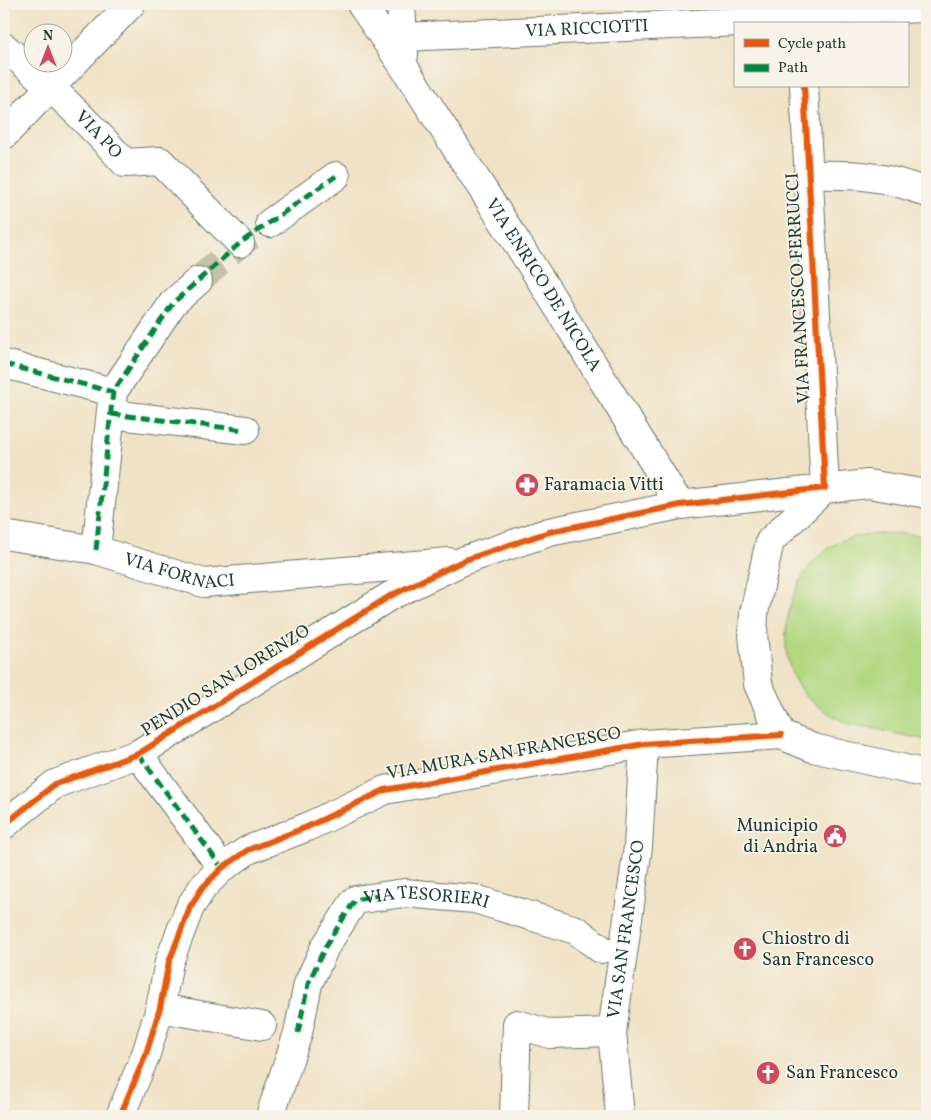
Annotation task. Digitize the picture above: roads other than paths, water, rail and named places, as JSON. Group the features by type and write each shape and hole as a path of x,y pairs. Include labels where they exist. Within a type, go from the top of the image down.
{"street":[{"path":"4,135 131,4"},
{"name":"VIA ENRICO DE NICOLA","path":"361,4 404,67 640,437 680,505"},
{"path":"401,4 404,67"},
{"name":"VIA RICCIOTTI","path":"740,22 763,21 800,13 927,8"},
{"name":"VIA RICCIOTTI","path":"403,37 734,22"},
{"name":"VIA PO","path":"4,47 51,86 85,118 125,163 160,161 240,243"},
{"name":"VIA FRANCESCO FERRUCCI","path":"804,88 825,488"},
{"path":"809,175 846,174 882,177 927,193"},
{"path":"270,223 336,176"},
{"path":"96,550 112,403 173,303 198,281"},
{"path":"4,364 112,403 244,430"},
{"path":"466,560 549,532 680,505 868,484 927,494"},
{"path":"825,488 770,541 754,613 753,634 758,684 781,735 813,748 927,774"},
{"name":"VIA FORNACI","path":"4,535 96,550 204,583 466,560"},
{"name":"PENDIO SAN LORENZO","path":"4,825 55,784 138,754 390,596 466,560"},
{"name":"VIA MURA SAN FRANCESCO","path":"120,1116 146,1054 160,1008 169,962 190,907 203,888 222,868 248,850 307,826 386,790 644,744 781,735"},
{"name":"VIA SAN FRANCESCO","path":"620,1116 612,1032 638,847 644,744"},
{"path":"138,754 222,868"},
{"name":"VIA TESORIERI","path":"270,1116 298,1033 308,984 338,924 355,900 378,895 404,893 476,899 576,930 601,949"},
{"path":"160,1008 262,1026"},
{"path":"514,1116 517,1024 550,1034 612,1032"}],"tunnel":[{"path":"198,281 240,243 270,223"}],"place":[{"name":"Faramacia Vitti","path":"527,485"},
{"name":"Municipio di Andria","path":"835,836"},
{"name":"Chiostro di San Francesco","path":"745,949"},
{"name":"San Francesco","path":"768,1073"}]}
